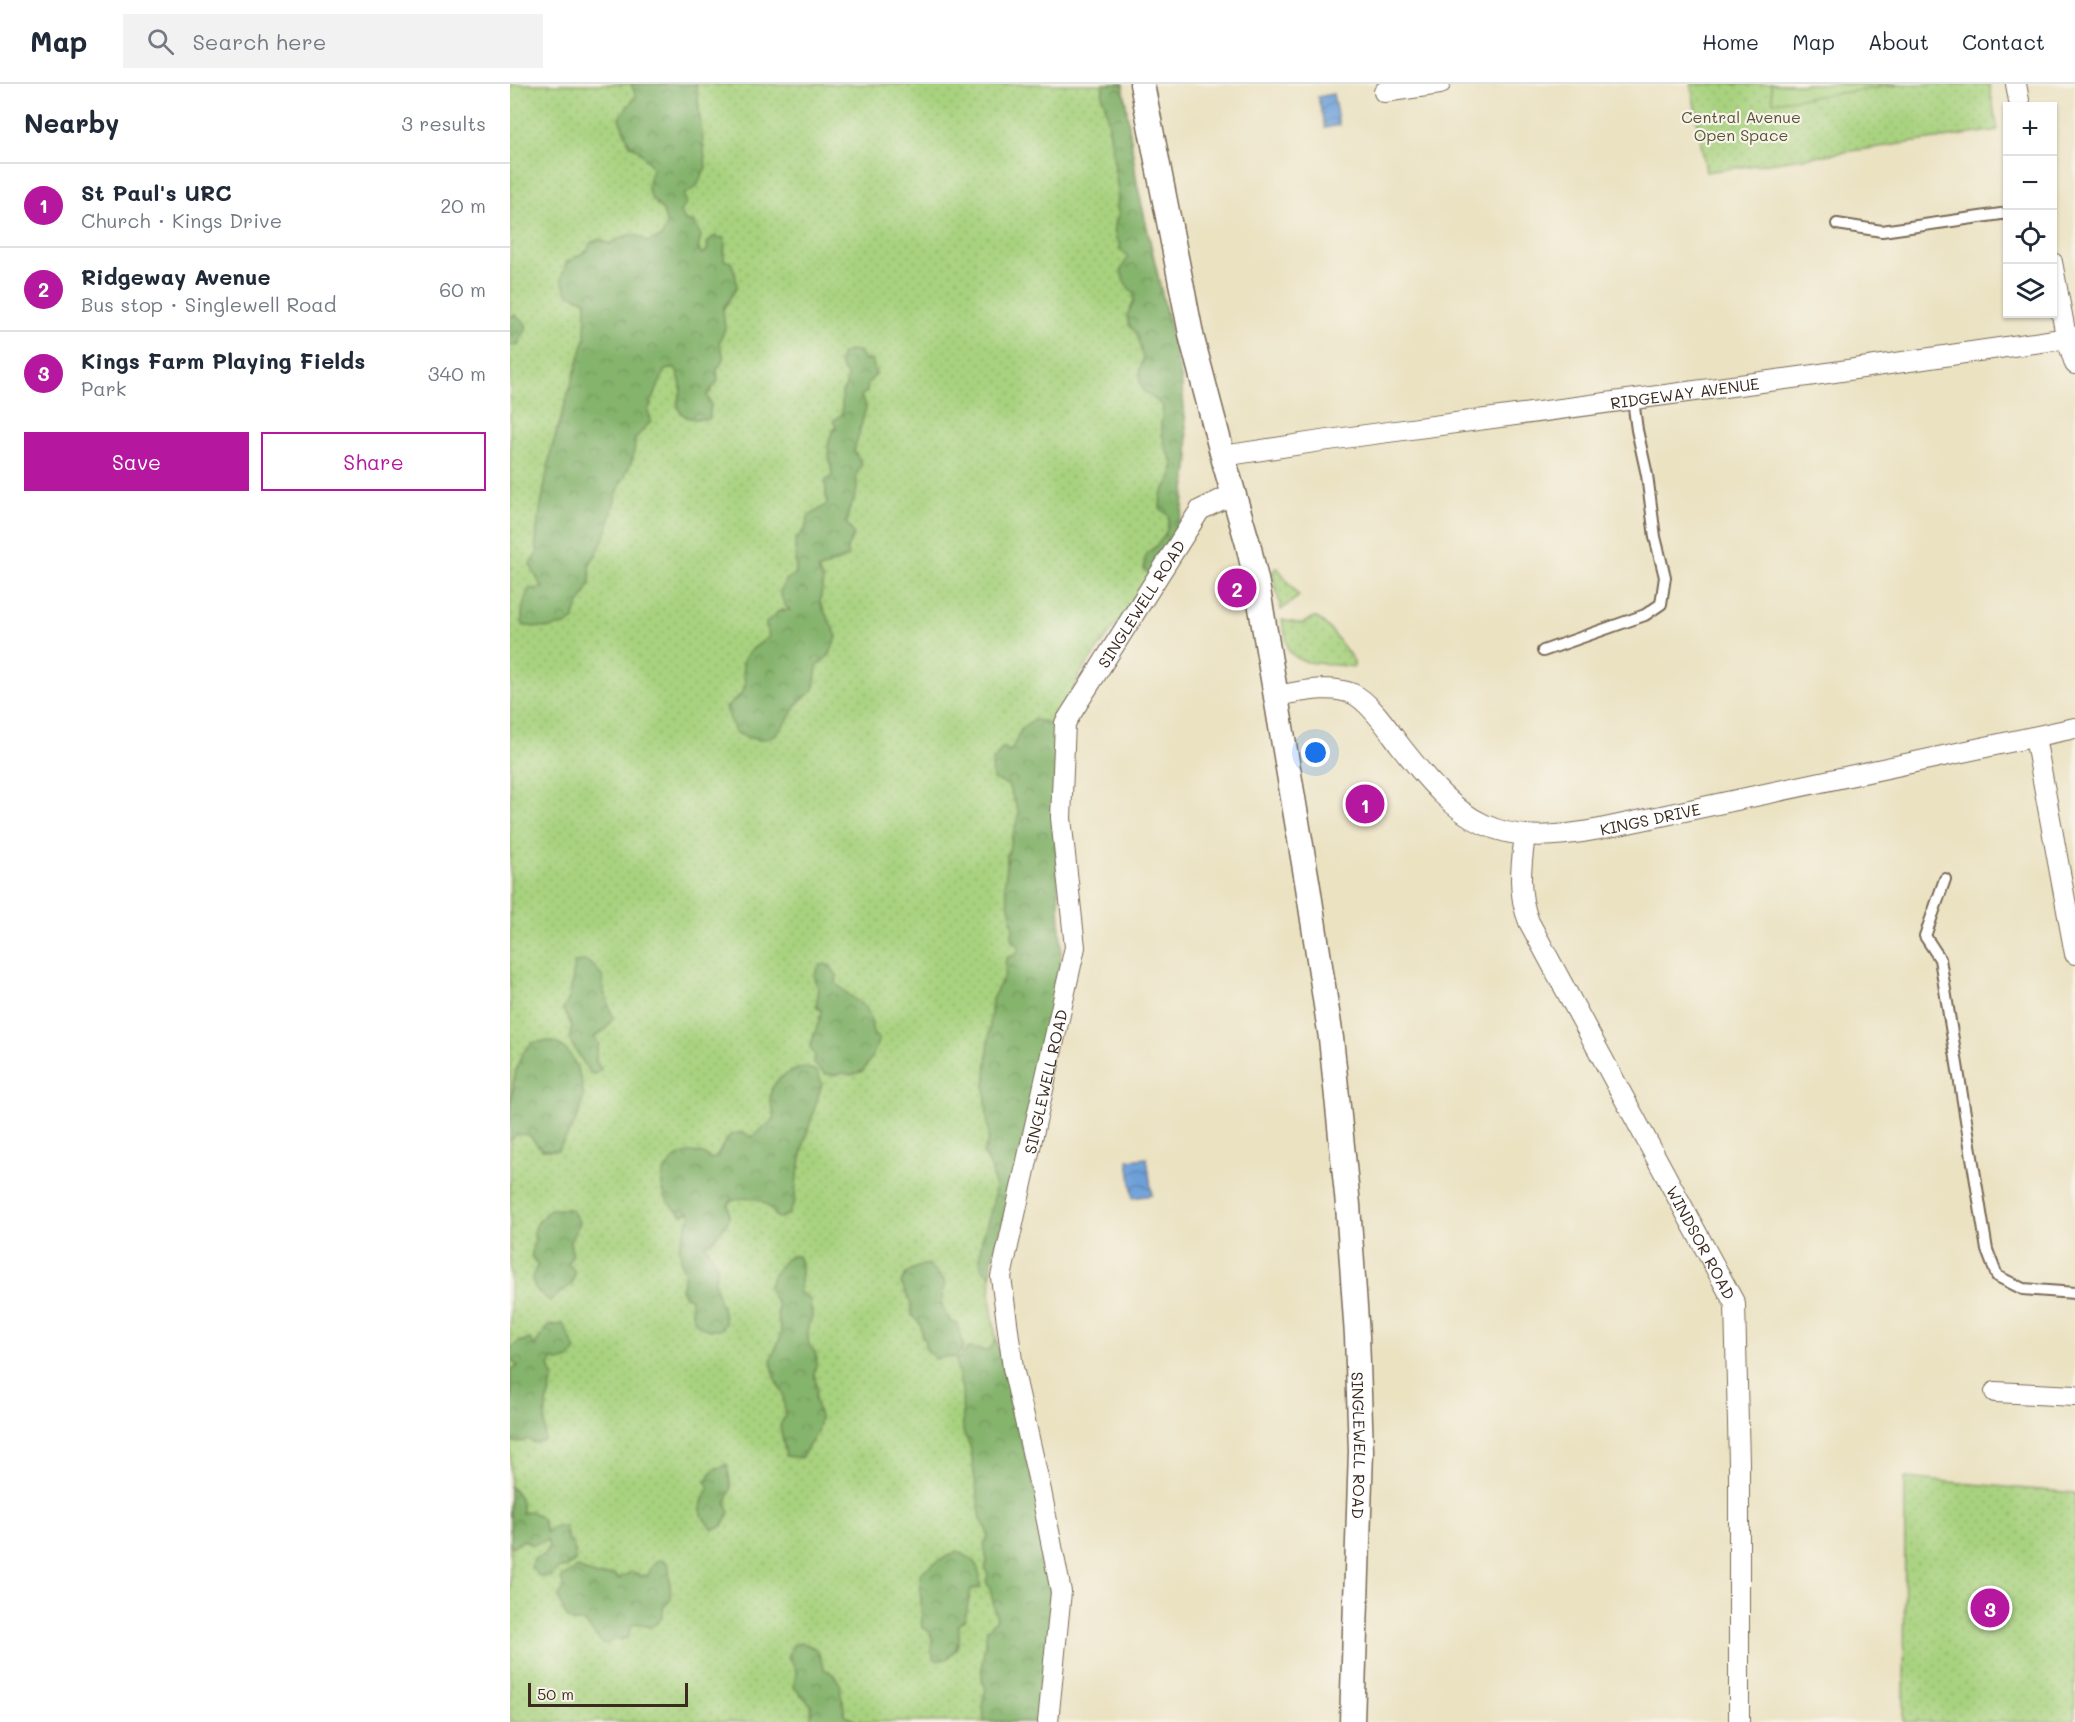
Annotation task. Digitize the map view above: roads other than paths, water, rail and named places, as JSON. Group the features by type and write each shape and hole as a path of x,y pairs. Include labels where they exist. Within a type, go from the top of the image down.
{"street":[{"name":"SINGLEWELL ROAD","path":"1142,84 1192,339 1255,572 1331,1038 1354,1281 1359,1376 1361,1451 1352,1722"},
{"path":"1384,92 1440,84"},
{"path":"2016,84 2019,102"},
{"path":"2052,264 2071,338 2075,364"},
{"name":"RIDGEWAY AVENUE","path":"1223,456 2071,338"},
{"name":"SINGLEWELL ROAD","path":"1048,1722 1060,1592 1041,1491 1013,1368 1001,1277 1075,947 1060,818 1065,723 1200,510 1233,494"},
{"name":"KINGS DRIVE","path":"1276,696 1321,690 1336,690 1353,694 1380,720 1421,771 1462,813 1496,830 1525,836 1557,836 1600,829 2075,728"},
{"path":"2035,737 2075,954"},
{"name":"WINDSOR ROAD","path":"1525,836 1520,885 1523,905 1529,922 1735,1304 1739,1463 1739,1722"},
{"path":"1995,1392 2075,1396"}],"lane":[{"path":"1837,224 1882,231 2003,214"},
{"path":"1543,651 1645,615 1661,603 1665,577 1655,537 1647,475 1633,400"},
{"path":"1945,879 1925,936 1940,959 1988,1250 1997,1276 2023,1289 2075,1293"}],"water":[{"path":"1333,94 1339,125 1325,128 1318,97"},
{"path":"1147,1158 1152,1195 1133,1198 1128,1160"}],"place":[{"name":"Ridgeway Avenue","path":"1237,588"},
{"name":"St Paul's URC","path":"1365,804"},
{"name":"Kings Farm Playing Fields","path":"1990,1608"}],"park label":[{"name":"Central Avenue Open Space","path":"1741,125"}]}
